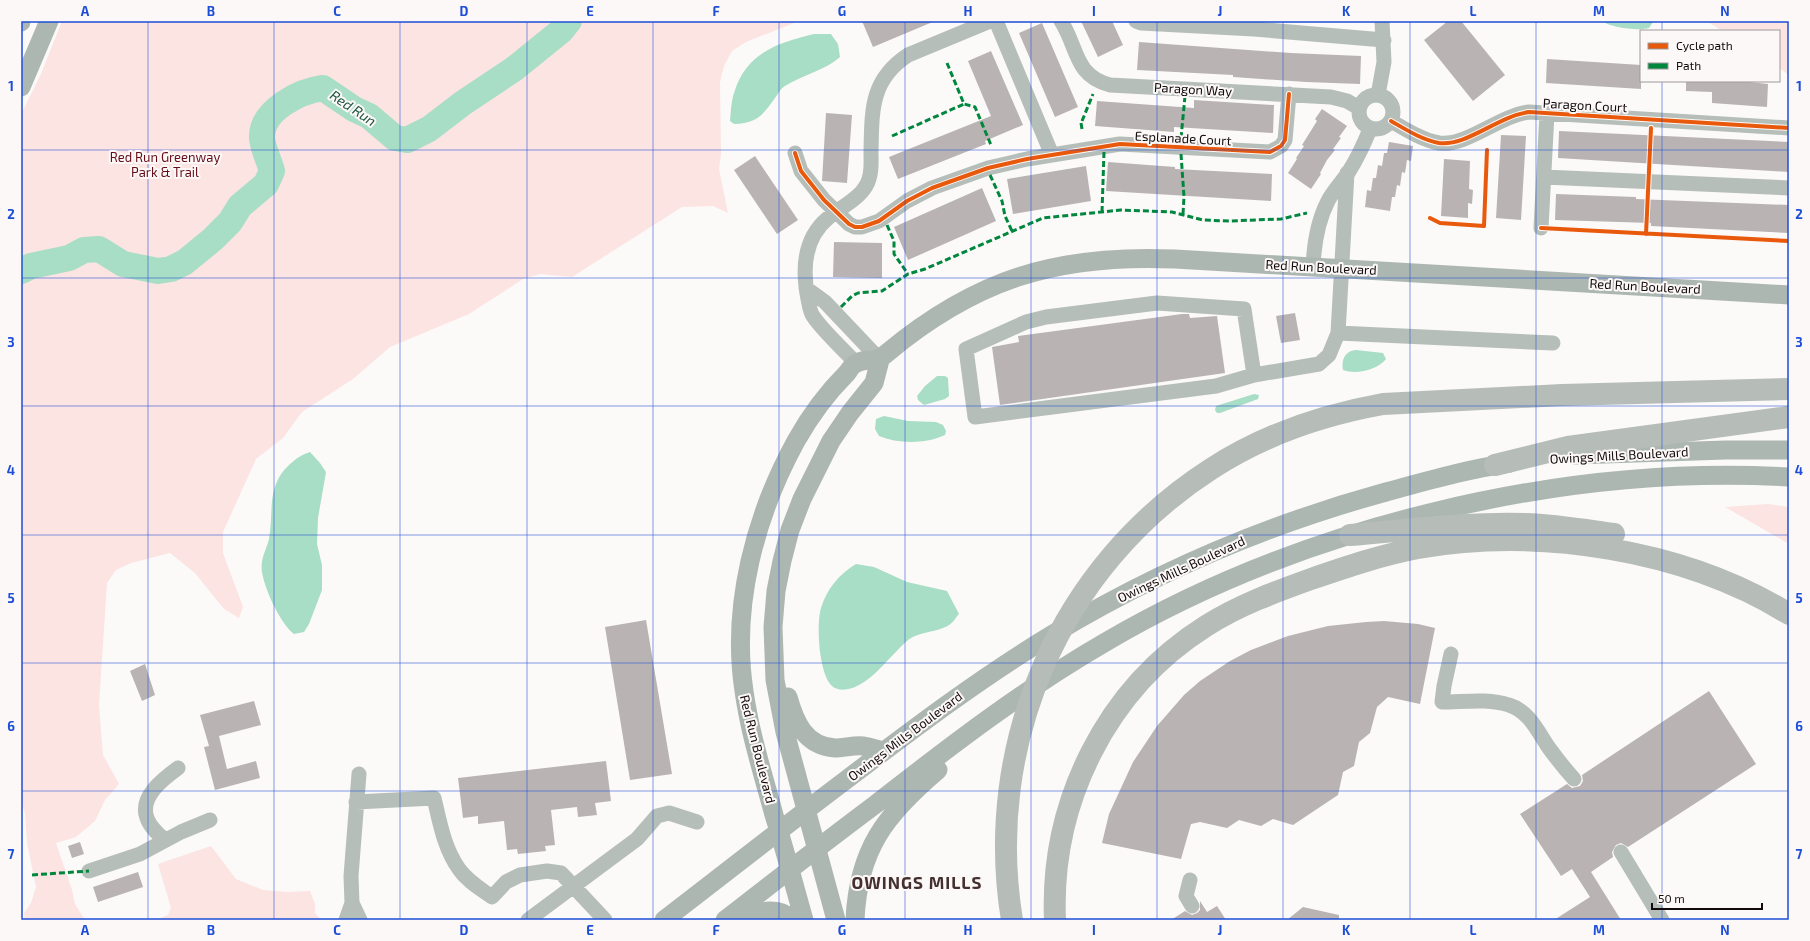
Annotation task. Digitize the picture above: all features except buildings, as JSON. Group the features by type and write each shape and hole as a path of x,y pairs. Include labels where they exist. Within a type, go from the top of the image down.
{"highway":[{"path":"1012,920 1009,900 1005,842 1006,814 1016,748 1022,722 1037,680 1057,637 1086,592 1118,549 1144,522 1190,483 1217,465 1279,434 1327,416 1363,408 1408,402 1789,389"},
{"path":"1495,465 1568,447 1789,417"},
{"path":"1350,535 1475,524 1526,524 1584,529 1650,543 1700,558 1739,575 1789,602"},
{"path":"1055,920 1057,859 1061,834 1074,792 1092,750 1105,728 1152,670 1186,640 1224,615 1267,595 1366,561 1417,549 1468,542 1533,541 1592,546 1657,560 1720,580 1752,594 1789,614"}],"main road":[{"path":"21,87 49,21"},
{"name":"Red Run Boulevard","path":"880,360 924,324 969,297 1018,277 1064,265 1096,260 1137,257 1789,295"},
{"path":"836,920 779,705 773,651 773,627 776,591 782,560 790,530 802,498 830,441 874,383 880,360 856,363"},
{"name":"Red Run Boulevard","path":"804,920 754,742 744,690 741,636 745,589 760,524 773,488 785,463 814,413 836,384 856,363"},
{"name":"Owings Mills Boulevard","path":"664,920 884,751 1014,658 1109,602 1256,534 1323,511 1408,486 1495,465 1576,455 1726,450 1789,450"},
{"name":"Owings Mills Boulevard","path":"725,920 982,723 1059,671 1144,621 1210,589 1252,571 1350,535 1460,506 1534,492 1657,478 1718,476 1789,477"},
{"path":"773,627 792,710 797,725 816,743 825,746 844,748 862,746 884,751"},
{"path":"855,920 856,897 861,873 869,851 882,826 906,799 951,760 982,723"},
{"path":"746,920 753,915 766,910 782,912 794,920"}],"street":[{"path":"856,363 812,315 806,288 806,263 810,239 816,230 835,212 857,196 867,185 871,169 872,113 874,99 879,85 888,72 908,55 990,21"},
{"path":"996,21 1052,155"},
{"name":"Paragon Way","path":"1062,21 1079,62 1091,77 1110,85 1289,94 1338,98 1359,108"},
{"path":"1136,21 1141,23 1254,29 1384,40"},
{"path":"1378,94 1383,72 1384,40 1382,21"},
{"name":"Esplanade Court","path":"795,153 801,171 835,212 855,227 870,226 907,201 932,188 1006,164 1052,155 1120,144 1270,152 1281,146 1285,140 1289,94"},
{"path":"1378,94 1388,100 1391,104 1393,116 1382,128 1370,129 1360,120 1359,108 1366,98 1378,94"},
{"name":"Paragon Court","path":"1390,121 1429,140 1449,143 1463,139 1500,120 1518,113 1547,113 1789,128"},
{"path":"1541,228 1547,113"},
{"path":"1312,267 1314,242 1322,213 1328,199 1347,173 1365,142 1370,129"},
{"path":"1254,375 1244,309 1158,303 1046,317 1020,325 966,349 975,417 1216,386 1254,375 1319,364 1329,355 1338,333 1347,173"},
{"path":"1544,177 1789,188"},
{"path":"806,288 825,302 880,360"},
{"path":"1338,333 1553,344"},
{"path":"1451,654 1442,702 1483,701 1507,704 1519,709 1527,717 1561,764 1574,779"},
{"path":"165,840 147,818 146,808 149,797 155,788 178,768"},
{"path":"346,920 352,903 351,876 359,774"},
{"path":"356,802 434,798 442,835 459,869 474,884 492,897 506,882 520,875 547,871 561,873 602,918"},
{"path":"528,920 637,839 657,816 669,813 697,822"},
{"path":"89,871 140,854 165,840 210,820"},
{"path":"1622,852 1662,920"},
{"path":"1190,880 1186,896 1192,906"},
{"path":"352,903 360,920"}],"green space":[{"name":"Red Run Greenway Park & Trail","path":"62,21 799,21 746,42 732,51 724,66 720,82 721,154 719,169 728,213 713,206 682,207 572,277 540,274 523,279 469,314 390,347 353,379 302,412 283,438 256,459 223,532 223,553 243,607 239,618 224,609 195,573 170,553 131,563 116,570 107,583 99,705 103,755 119,784 105,800 95,821 76,837 56,843 72,890 75,904 85,920 25,920 24,913 31,903 36,887 27,843 25,813 21,801 21,114 41,74"},
{"path":"1707,21 1789,21 1789,75 1780,69 1780,30 1720,30"},
{"path":"1768,504 1789,507 1789,544 1725,507"},
{"path":"211,846 236,879 263,890 288,892 310,891 315,904 315,913 321,920 156,920 168,915 171,908 158,864"}],"shaded area":[{"path":"1602,21 1653,22 1649,28 1639,29 1618,27"},
{"path":"814,34 831,34 838,44 840,57 821,69 784,87 766,110 754,120 734,124 730,121 733,96 739,79 746,68 755,59 776,46 800,37"},
{"path":"1356,350 1383,353 1386,359 1372,369 1360,372 1343,370 1343,360 1349,352"},
{"path":"937,376 945,376 948,378 949,396 945,399 924,405 918,400 917,396 925,386"},
{"path":"1254,394 1259,395 1258,399 1220,413 1217,413 1215,410 1216,406"},
{"path":"884,416 908,421 936,422 943,425 946,431 945,435 929,440 912,442 887,439 879,436 875,429 876,419"},
{"path":"310,452 326,472 318,518 317,544 322,565 322,590 309,624 304,632 294,634 274,606 262,572 262,563 269,539 272,499 277,481 282,472 290,464 304,454"},
{"path":"856,564 874,567 907,582 947,591 959,614 952,623 944,628 911,638 901,646 877,672 864,682 851,689 844,690 837,689 831,685 827,679 821,659 819,625 821,608 830,588 844,572"}],"waterway":[{"name":"Red Run","path":"21,271 31,266 69,258 84,250 99,249 123,264 158,271 171,269 185,262 213,239 230,222 240,206 266,184 272,171 262,138 263,128 275,111 293,98 304,93 323,88 354,109 369,116 395,138 407,140 429,129 463,103 514,69 561,31 569,21"}],"marked path":[{"path":"947,63 964,104 975,107 991,145"},
{"path":"1082,121 1093,94"},
{"path":"1181,138 1185,96"},
{"path":"892,136 964,104"},
{"path":"1081,123 1082,129"},
{"path":"1102,212 1104,152"},
{"path":"1181,154 1184,197 1183,214"},
{"path":"990,175 1002,201 1005,216 1012,231"},
{"path":"841,307 852,296 858,293 882,291 908,274 925,269 1043,218 1121,210 1172,212 1203,220 1229,221 1281,219 1307,213"},
{"path":"887,225 894,241 894,254 908,274"},
{"path":"32,875 89,871"}],"cycle path":[{"path":"795,153 801,171 824,200 849,224 855,227 862,227 879,221 907,201 932,188 988,168 1027,159 1120,144 1270,152 1281,146 1285,140 1289,94"},
{"path":"1391,121 1420,137 1439,143 1449,143 1460,140 1506,119 1529,112 1789,128"},
{"path":"1646,234 1651,128"},
{"path":"1430,218 1440,223 1484,226 1487,150"},
{"path":"1541,228 1789,241"}],"district":[{"name":"OWINGS MILLS","path":"917,883"}]}
